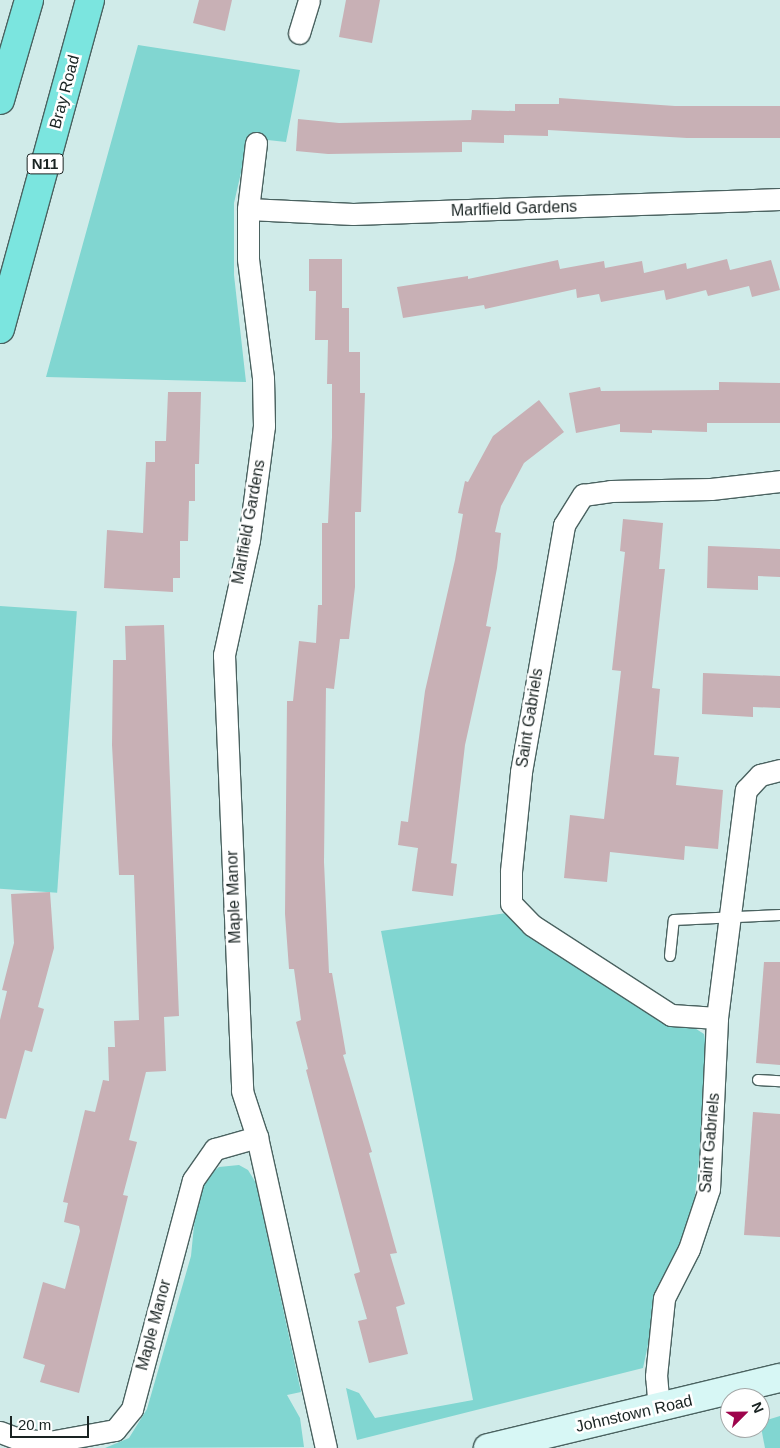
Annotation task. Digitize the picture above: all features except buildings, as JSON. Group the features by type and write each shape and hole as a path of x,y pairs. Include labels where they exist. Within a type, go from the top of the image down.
{"highway":[{"path":"0,100 29,0"},
{"name":"Bray Road","path":"0,328 90,0"}],"street":[{"path":"299,33 309,0"},
{"name":"Marlfield Gardens","path":"224,654 249,540 264,426 263,378 248,259 248,208 256,144"},
{"name":"Marlfield Gardens","path":"248,208 353,214 780,198"},
{"name":"Saint Gabriels","path":"717,1018 671,1015 532,925 511,903 511,871 521,772 564,525 583,495 611,491 711,489 780,481"},
{"name":"Maple Manor","path":"224,654 242,1091 257,1137 326,1448"},
{"name":"Saint Gabriels","path":"659,1409 656,1376 664,1298 689,1249 709,1189 717,1018 728,916 746,790 760,775 780,770"},
{"name":"Maple Manor","path":"0,1432 18,1439 48,1442 115,1430 132,1409 193,1180 215,1149 257,1137"},
{"name":"Johnstown Road","path":"488,1448 659,1409 780,1378"}],"lane":[{"path":"670,956 674,920 780,915"},
{"path":"758,1080 780,1081"}],"shaded area":[{"path":"138,45 300,70 286,142 249,138 234,203 234,275 246,382 46,377"},
{"path":"0,606 77,611 57,893 0,889"},
{"path":"514,912 704,1034 710,1067 693,1212 652,1326 643,1368 357,1440 346,1388 359,1393 375,1418 473,1400 381,931"},
{"path":"239,1165 248,1170 256,1183 301,1392 287,1395 300,1418 304,1447 105,1448 129,1438 147,1409 191,1256 198,1185 219,1167"},
{"path":"780,1416 780,1448 765,1448 763,1438 770,1438 770,1419"}]}
